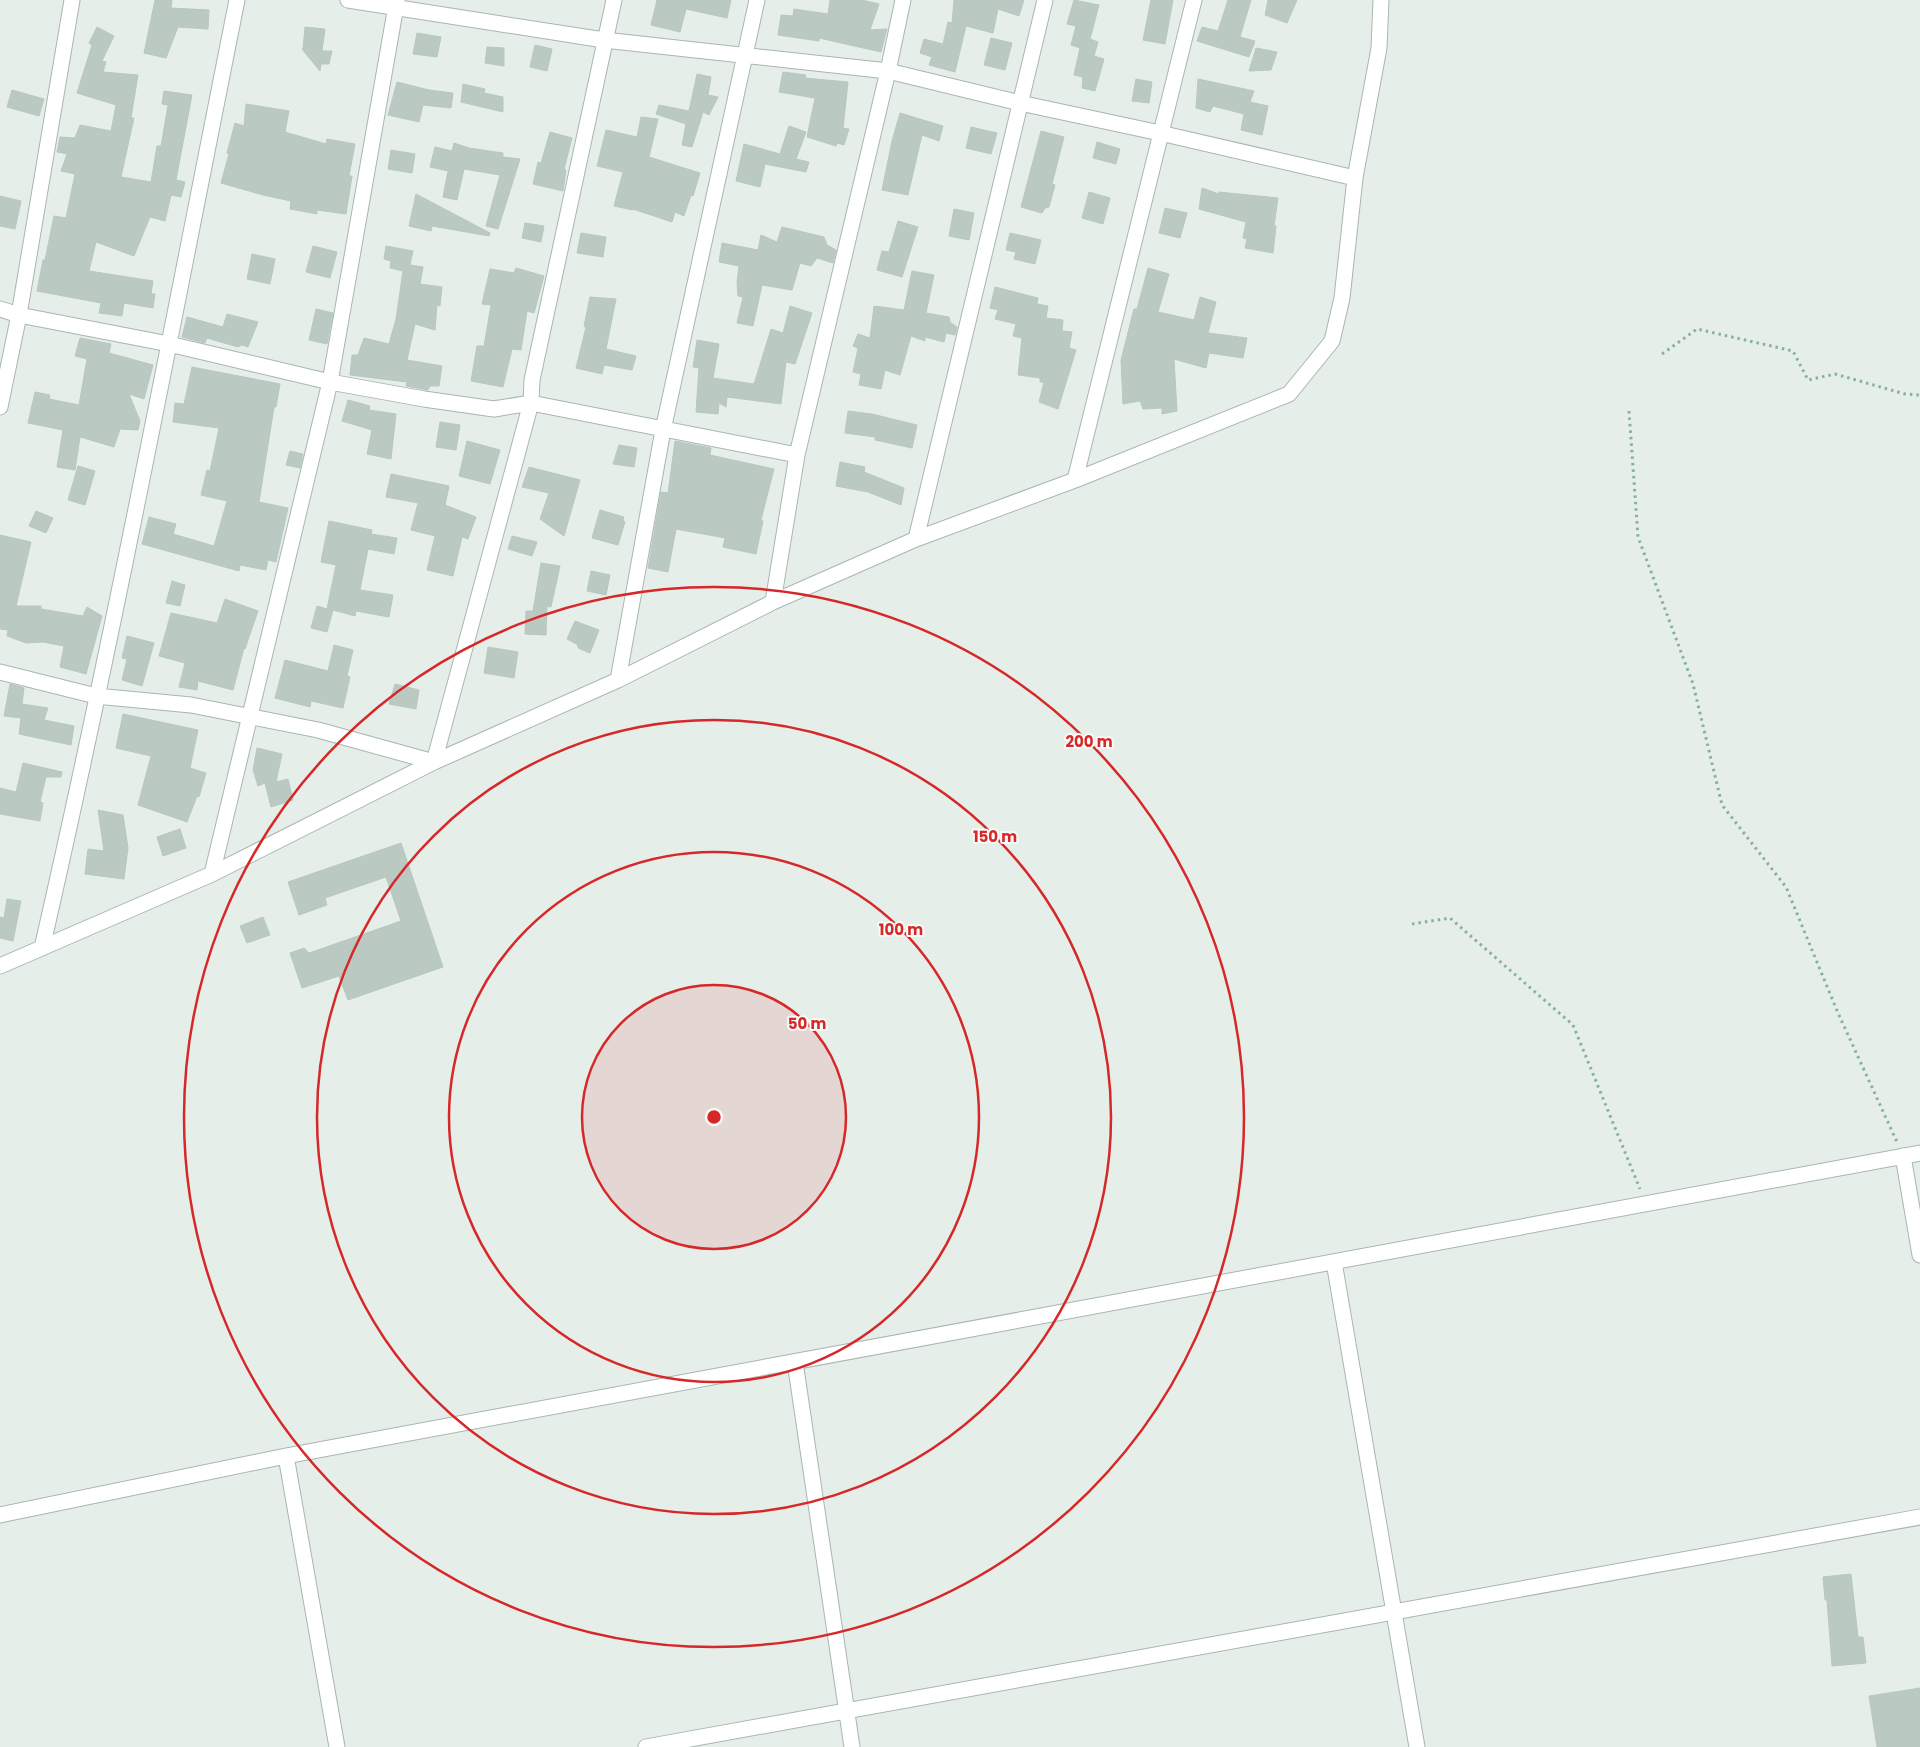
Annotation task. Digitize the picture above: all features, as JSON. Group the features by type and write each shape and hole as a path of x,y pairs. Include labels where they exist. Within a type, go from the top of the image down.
{"street":[{"path":"0,407 19,315 72,0"},
{"path":"42,948 169,344 238,0"},
{"path":"348,0 396,3 604,40 888,71 1020,103 1355,178"},
{"path":"434,762 531,403 532,380 614,0"},
{"path":"618,680 663,430 757,0"},
{"path":"773,602 797,455 888,71 903,0"},
{"path":"916,539 1045,0"},
{"path":"1075,480 1194,0"},
{"path":"0,966 212,874 434,762 618,680 773,602 916,539 1075,480 1289,394 1332,341 1342,298 1355,178 1379,48 1382,0"},
{"path":"212,874 248,716 330,382 396,3"},
{"path":"0,309 19,315 169,344 330,382 494,410 531,403 797,455"},
{"path":"0,672 96,696 191,705 318,730 434,762"},
{"path":"0,1515 286,1456 1920,1153"},
{"path":"1903,1156 1920,1255"},
{"path":"1334,1262 1417,1747"},
{"path":"795,1362 852,1747"},
{"path":"286,1456 337,1747"},
{"path":"646,1747 1920,1517"}],"path":[{"path":"1662,354 1697,329 1793,351 1808,380 1835,374 1905,394 1920,395"},
{"path":"1629,411 1638,537 1692,684 1722,805 1786,887 1838,1013 1903,1156"},
{"path":"1412,924 1450,918 1573,1024 1646,1204"}],"building":[{"path":"155,0 172,0 171,8 209,10 208,29 178,27 166,58 144,53"},
{"path":"657,0 731,0 727,18 686,9 680,32 651,25"},
{"path":"830,0 862,0 879,4 870,30 887,29 881,52 819,38 819,41 778,35 781,15 793,16 794,9 828,14"},
{"path":"954,0 1024,0 1019,16 998,9 993,33 966,26 955,72 929,65 932,57 920,53 924,39 943,44 948,22 952,23"},
{"path":"1074,0 1099,5 1090,39 1098,42 1094,56 1104,59 1095,91 1082,88 1083,77 1074,75 1080,48 1071,45 1076,26 1067,24"},
{"path":"1151,0 1173,0 1165,44 1143,40"},
{"path":"1228,0 1251,0 1240,37 1255,41 1249,57 1197,41 1202,27 1218,31"},
{"path":"1268,0 1297,0 1287,23 1265,15"},
{"path":"97,27 114,36 102,61 106,62 103,72 138,75 131,118 134,118 121,177 151,182 157,146 161,146 168,105 162,104 164,91 192,95 176,180 185,182 181,197 171,195 165,221 150,217 134,256 96,242 89,271 153,281 151,294 155,294 153,308 124,303 122,316 99,313 101,303 37,291 54,216 66,218 75,174 61,171 67,154 57,152 60,137 75,138 80,125 111,131 116,105 77,93 92,45 89,43"},
{"path":"305,27 325,29 322,51 332,51 329,64 321,64 320,71 302,49"},
{"path":"417,33 441,37 437,57 413,54"},
{"path":"991,38 1012,43 1005,70 984,65"},
{"path":"535,45 552,49 547,71 530,67"},
{"path":"487,47 504,48 504,66 485,63"},
{"path":"1256,48 1277,52 1271,70 1249,71"},
{"path":"783,72 806,75 805,78 848,82 843,128 849,129 844,145 837,143 836,146 807,137 815,98 779,92"},
{"path":"697,74 711,77 708,95 718,97 709,115 703,112 692,147 682,145 686,124 656,114 659,105 689,111"},
{"path":"1136,79 1152,82 1149,103 1132,101"},
{"path":"1198,79 1254,91 1250,102 1268,106 1262,135 1241,130 1244,114 1213,106 1210,112 1196,108"},
{"path":"397,82 429,90 453,93 451,108 423,105 419,122 388,115"},
{"path":"463,84 485,89 484,93 503,97 503,112 461,102"},
{"path":"12,90 44,99 39,116 7,107"},
{"path":"246,104 289,111 285,132 326,144 327,139 355,144 349,176 352,176 346,214 317,210 317,214 290,209 291,201 221,183 235,123 244,126"},
{"path":"900,113 943,126 939,141 922,135 908,195 882,190"},
{"path":"641,117 658,119 649,157 700,173 684,216 675,212 672,222 633,209 614,206 623,172 597,166 606,130 637,137"},
{"path":"789,126 806,132 796,159 809,162 806,172 765,164 760,187 736,181 744,144 780,154"},
{"path":"971,127 997,133 991,154 966,148"},
{"path":"1041,131 1064,137 1052,184 1055,185 1049,207 1045,208 1042,213 1021,207"},
{"path":"550,132 572,138 564,169 566,170 563,191 533,184 538,162 541,163"},
{"path":"1097,142 1120,149 1116,164 1093,158"},
{"path":"454,143 469,148 503,153 503,157 520,159 498,229 486,226 500,175 464,169 457,200 443,197 448,171 430,167 435,147 452,151"},
{"path":"391,150 415,154 412,173 388,169"},
{"path":"1202,188 1219,194 1219,192 1278,198 1273,253 1245,248 1247,239 1243,238 1246,222 1199,209"},
{"path":"1089,192 1110,198 1103,224 1082,218"},
{"path":"416,194 490,233 489,236 432,226 431,231 409,226"},
{"path":"0,196 21,201 15,229 0,226"},
{"path":"1165,208 1187,213 1180,238 1159,233"},
{"path":"954,209 974,213 969,240 949,236"},
{"path":"898,221 918,227 902,277 877,270 882,251 889,252"},
{"path":"525,223 544,226 541,242 522,238"},
{"path":"782,227 824,237 827,245 836,250 833,263 817,258 811,266 800,263 792,290 762,285 753,326 737,323 743,297 738,296 739,266 719,262 722,243 758,250 761,235 777,242"},
{"path":"581,233 606,237 603,257 577,253"},
{"path":"1010,233 1041,240 1035,264 1014,259 1016,252 1006,250"},
{"path":"313,246 337,252 330,278 306,272"},
{"path":"386,246 413,251 410,265 423,267 420,284 442,287 440,306 437,305 435,330 415,324 407,360 442,366 439,386 430,386 428,390 406,386 407,382 350,375 352,355 358,355 364,338 389,344 396,319 403,271 390,268 391,261 384,259"},
{"path":"252,254 275,259 270,284 247,279"},
{"path":"516,268 544,276 534,313 527,311 521,350 512,349 503,387 471,381 477,346 484,346 491,305 482,304 490,269 514,273"},
{"path":"1148,268 1169,274 1158,312 1194,320 1200,297 1216,302 1208,333 1247,338 1243,358 1209,353 1206,368 1174,359 1177,411 1162,414 1162,408 1143,409 1140,401 1123,404 1121,360 1134,309 1137,309"},
{"path":"912,271 934,275 926,313 949,317 950,322 957,327 955,335 946,333 944,342 925,337 925,341 911,336 900,375 885,370 881,389 859,385 861,374 853,372 858,348 853,346 858,334 870,338 874,306 904,310"},
{"path":"995,287 1038,298 1037,304 1048,306 1046,318 1063,320 1062,331 1072,332 1069,348 1076,350 1058,409 1039,402 1044,382 1040,382 1040,378 1018,375 1022,338 1013,336 1016,324 995,319 998,310 990,308"},
{"path":"590,297 616,299 606,349 636,356 632,370 604,365 602,374 576,368 586,327 584,326"},
{"path":"790,306 812,313 795,364 786,362 781,404 727,397 726,407 719,403 718,414 696,412 699,368 693,367 697,340 719,344 713,378 754,384 771,329 783,333"},
{"path":"316,309 333,313 327,344 309,340"},
{"path":"227,314 258,322 248,347 242,345 238,347 207,338 205,343 182,337 187,317 223,327"},
{"path":"80,338 111,344 109,353 153,365 144,399 129,394 140,421 138,430 120,429 114,447 80,437 75,470 57,467 63,430 28,423 35,392 50,395 49,399 79,405 87,359 75,356"},
{"path":"192,367 280,384 276,407 274,407 259,502 288,508 276,562 268,560 266,570 240,565 239,571 142,544 149,517 176,524 173,534 214,546 227,501 201,495 207,470 210,471 219,428 173,422 175,403 184,404"},
{"path":"348,400 370,406 369,410 396,414 391,459 367,454 372,430 342,421"},
{"path":"848,411 872,414 917,425 912,448 875,440 875,437 845,433"},
{"path":"440,422 460,425 456,450 436,447"},
{"path":"467,441 500,450 490,484 459,476"},
{"path":"675,441 711,448 710,455 774,469 761,520 763,521 756,554 723,547 725,538 676,529 668,572 648,568 661,492 668,493"},
{"path":"619,445 637,448 634,467 613,464"},
{"path":"290,451 303,454 300,468 286,465"},
{"path":"840,462 865,467 864,472 904,488 901,505 868,492 836,486"},
{"path":"78,466 95,471 85,505 68,500"},
{"path":"529,467 580,480 564,536 540,519 549,493 522,487"},
{"path":"391,474 449,486 445,505 476,517 468,539 462,537 453,576 427,570 435,536 411,530 418,503 386,497"},
{"path":"600,510 624,517 623,520 625,522 618,545 592,538"},
{"path":"36,511 53,518 46,533 29,526"},
{"path":"329,521 372,530 371,534 397,538 394,554 368,549 360,590 393,595 389,617 356,611 355,616 333,610 327,632 311,628 317,606 327,609 336,565 321,562"},
{"path":"0,535 31,542 16,606 41,606 41,609 83,616 87,607 102,616 86,674 60,667 64,646 43,642 26,643 7,636 8,630 0,629"},
{"path":"512,536 537,542 532,556 508,549"},
{"path":"541,563 560,566 551,607 547,606 546,635 525,634 526,611 533,611"},
{"path":"591,571 610,575 606,595 587,591"},
{"path":"172,581 185,585 180,606 166,603"},
{"path":"225,599 258,611 244,648 233,690 198,681 197,690 179,687 185,663 159,656 171,613 217,623"},
{"path":"575,621 599,630 590,653 578,648 578,645 567,639"},
{"path":"127,636 154,643 142,686 122,680 127,659 122,658"},
{"path":"334,645 353,650 347,676 350,677 343,708 311,701 310,707 275,698 285,660 328,671"},
{"path":"488,647 518,652 514,678 484,673"},
{"path":"10,684 24,688 22,704 48,708 44,720 74,726 71,745 19,734 21,718 4,716"},
{"path":"395,684 419,690 416,709 389,704"},
{"path":"123,714 198,730 190,768 206,773 199,797 197,796 187,822 138,805 151,756 116,748"},
{"path":"257,748 282,754 276,782 288,779 293,800 271,807 265,783 258,786 253,770"},
{"path":"23,763 62,772 61,777 46,777 40,802 43,803 40,821 0,814 0,788 16,792"},
{"path":"98,810 123,815 128,848 124,879 85,874 88,849 104,851"},
{"path":"180,829 186,848 163,856 157,837"},
{"path":"401,843 443,967 348,1000 339,976 302,988 290,953 304,948 309,953 401,921 386,877 325,898 327,905 299,915 288,882"},
{"path":"7,899 21,901 13,941 0,938 0,917 4,918"},
{"path":"263,917 270,935 247,943 240,926"},
{"path":"1851,1574 1858,1637 1863,1637 1866,1663 1832,1666 1827,1600 1825,1600 1823,1577"},
{"path":"1920,1688 1920,1747 1877,1747 1869,1696"}]}
